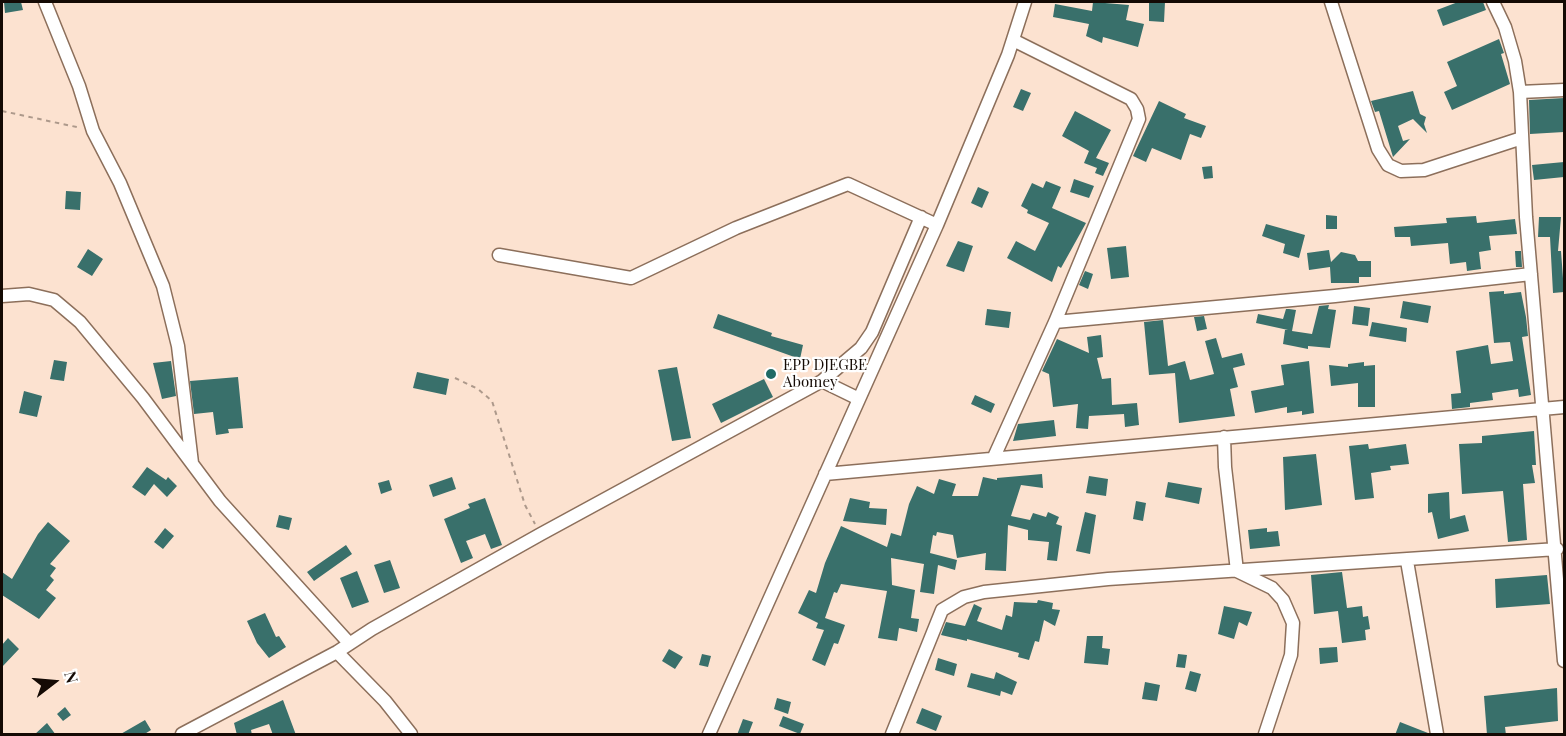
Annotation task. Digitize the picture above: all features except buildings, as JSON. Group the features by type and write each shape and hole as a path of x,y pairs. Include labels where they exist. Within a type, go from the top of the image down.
{"street":[{"path":"45,2 79,86 93,131 120,183 163,286 178,346 192,463"},
{"path":"710,735 937,225 1013,40 1025,2"},
{"path":"1331,2 1378,149 1388,165 1401,171 1424,170 1522,138"},
{"path":"1493,2 1505,27 1515,61 1520,92 1532,274 1557,549 1564,661"},
{"path":"994,457 1055,322 1136,131 1137,109 1131,99 1013,40"},
{"path":"1520,92 1564,90"},
{"path":"499,255 631,278 736,228 848,184 937,225"},
{"path":"182,735 337,652 541,534 822,381 861,348 872,332 921,217"},
{"path":"1055,322 1335,296 1532,274"},
{"path":"2,296 28,294 54,300 81,322 220,501 349,643"},
{"path":"822,381 859,399"},
{"path":"825,474 1564,407"},
{"path":"1224,437 1225,467 1237,570"},
{"path":"892,735 942,610 951,602 984,592 1237,570 1407,561 1557,549"},
{"path":"1407,561 1437,735"},
{"path":"1237,570 1272,588 1283,600 1293,624 1291,655 1265,735"},
{"path":"337,652 385,701 411,735"}],"path":[{"path":"2,111 93,131"},
{"path":"456,378 478,389 492,401 525,505 541,534"}],"place":[{"name":"EPP DJEGBE Abomey","path":"771,374"}]}
